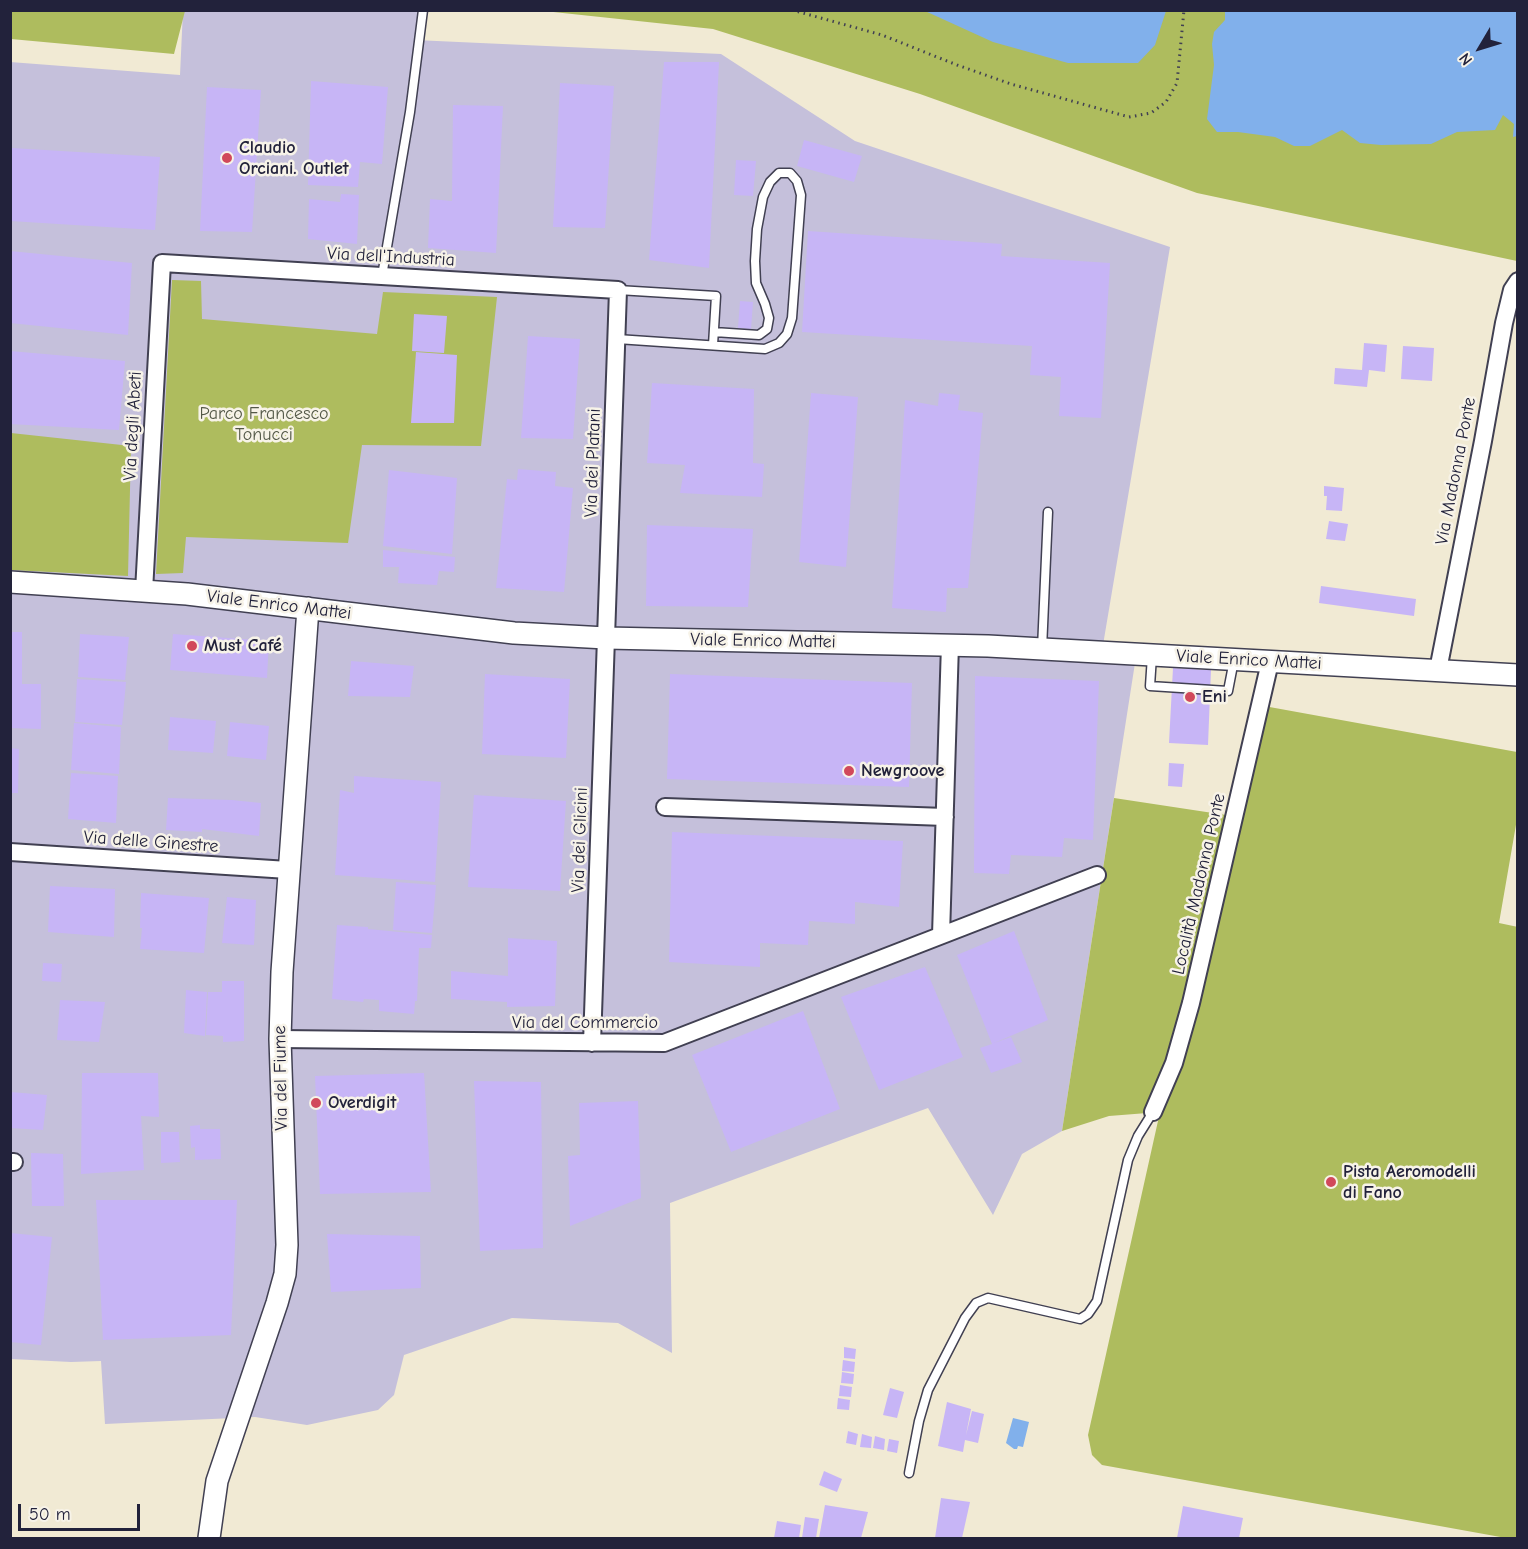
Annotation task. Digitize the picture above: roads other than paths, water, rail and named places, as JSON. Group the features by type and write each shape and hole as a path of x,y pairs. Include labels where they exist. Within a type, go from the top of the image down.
{"street":[{"name":"Via dell'Industria","path":"162,262 618,290"},
{"name":"Via degli Abeti","path":"144,591 162,262"},
{"name":"Via Madonna Ponte","path":"1438,670 1504,323 1512,290 1518,281"},
{"name":"Via dei Platani","path":"606,638 618,290"},
{"name":"Viale Enrico Mattei","path":"10,582 144,591 514,633 606,638 950,645 1518,675"},
{"name":"Via del Fiume","path":"209,1539 217,1481 285,1274 287,1245 280,1039 282,972 308,608"},
{"name":"Via dei Glicini","path":"592,1043 606,638"},
{"path":"941,935 950,645"},
{"name":"Località Madonna Ponte","path":"1153,1112 1174,1063 1191,1004 1270,662"},
{"path":"665,807 945,817"},
{"name":"Via delle Ginestre","path":"10,852 288,870"},
{"name":"Via del Commercio","path":"280,1039 664,1043 1097,875"}],"lane":[{"path":"382,276 410,112 423,10"},
{"path":"617,339 765,349 779,344 787,334 792,318 801,195 797,181 789,173 779,173 770,182 763,197 757,229 756,283 769,318 767,329 759,335 714,332"},
{"path":"618,290 716,296 713,345"},
{"path":"1042,649 1048,512"},
{"path":"1152,655 1150,686 1228,691 1234,660"},
{"path":"909,1473 919,1421 928,1390 965,1318 976,1303 988,1298 1080,1318 1088,1314 1097,1301 1128,1160 1138,1136 1153,1112"}],"water":[{"path":"925,11 1166,11 1155,45 1138,63 1068,63 993,42"},
{"path":"1225,11 1517,11 1517,136 1513,137 1514,124 1503,115 1495,130 1457,132 1431,144 1360,143 1342,130 1310,146 1294,146 1275,137 1238,132 1217,132 1207,119 1214,65 1212,44 1214,32 1225,20"},
{"path":"1013,1418 1029,1422 1023,1447 1018,1446 1017,1449 1006,1443"}],"place":[{"name":"Claudio Orciani. Outlet","path":"227,158"},
{"name":"Must Café","path":"192,646"},
{"name":"Eni","path":"1190,697"},
{"name":"Newgroove","path":"849,771"},
{"name":"Overdigit","path":"316,1103"},
{"name":"Pista Aeromodelli di Fano","path":"1331,1182"}],"park label":[{"name":"Parco Francesco Tonucci","path":"264,424"}]}
